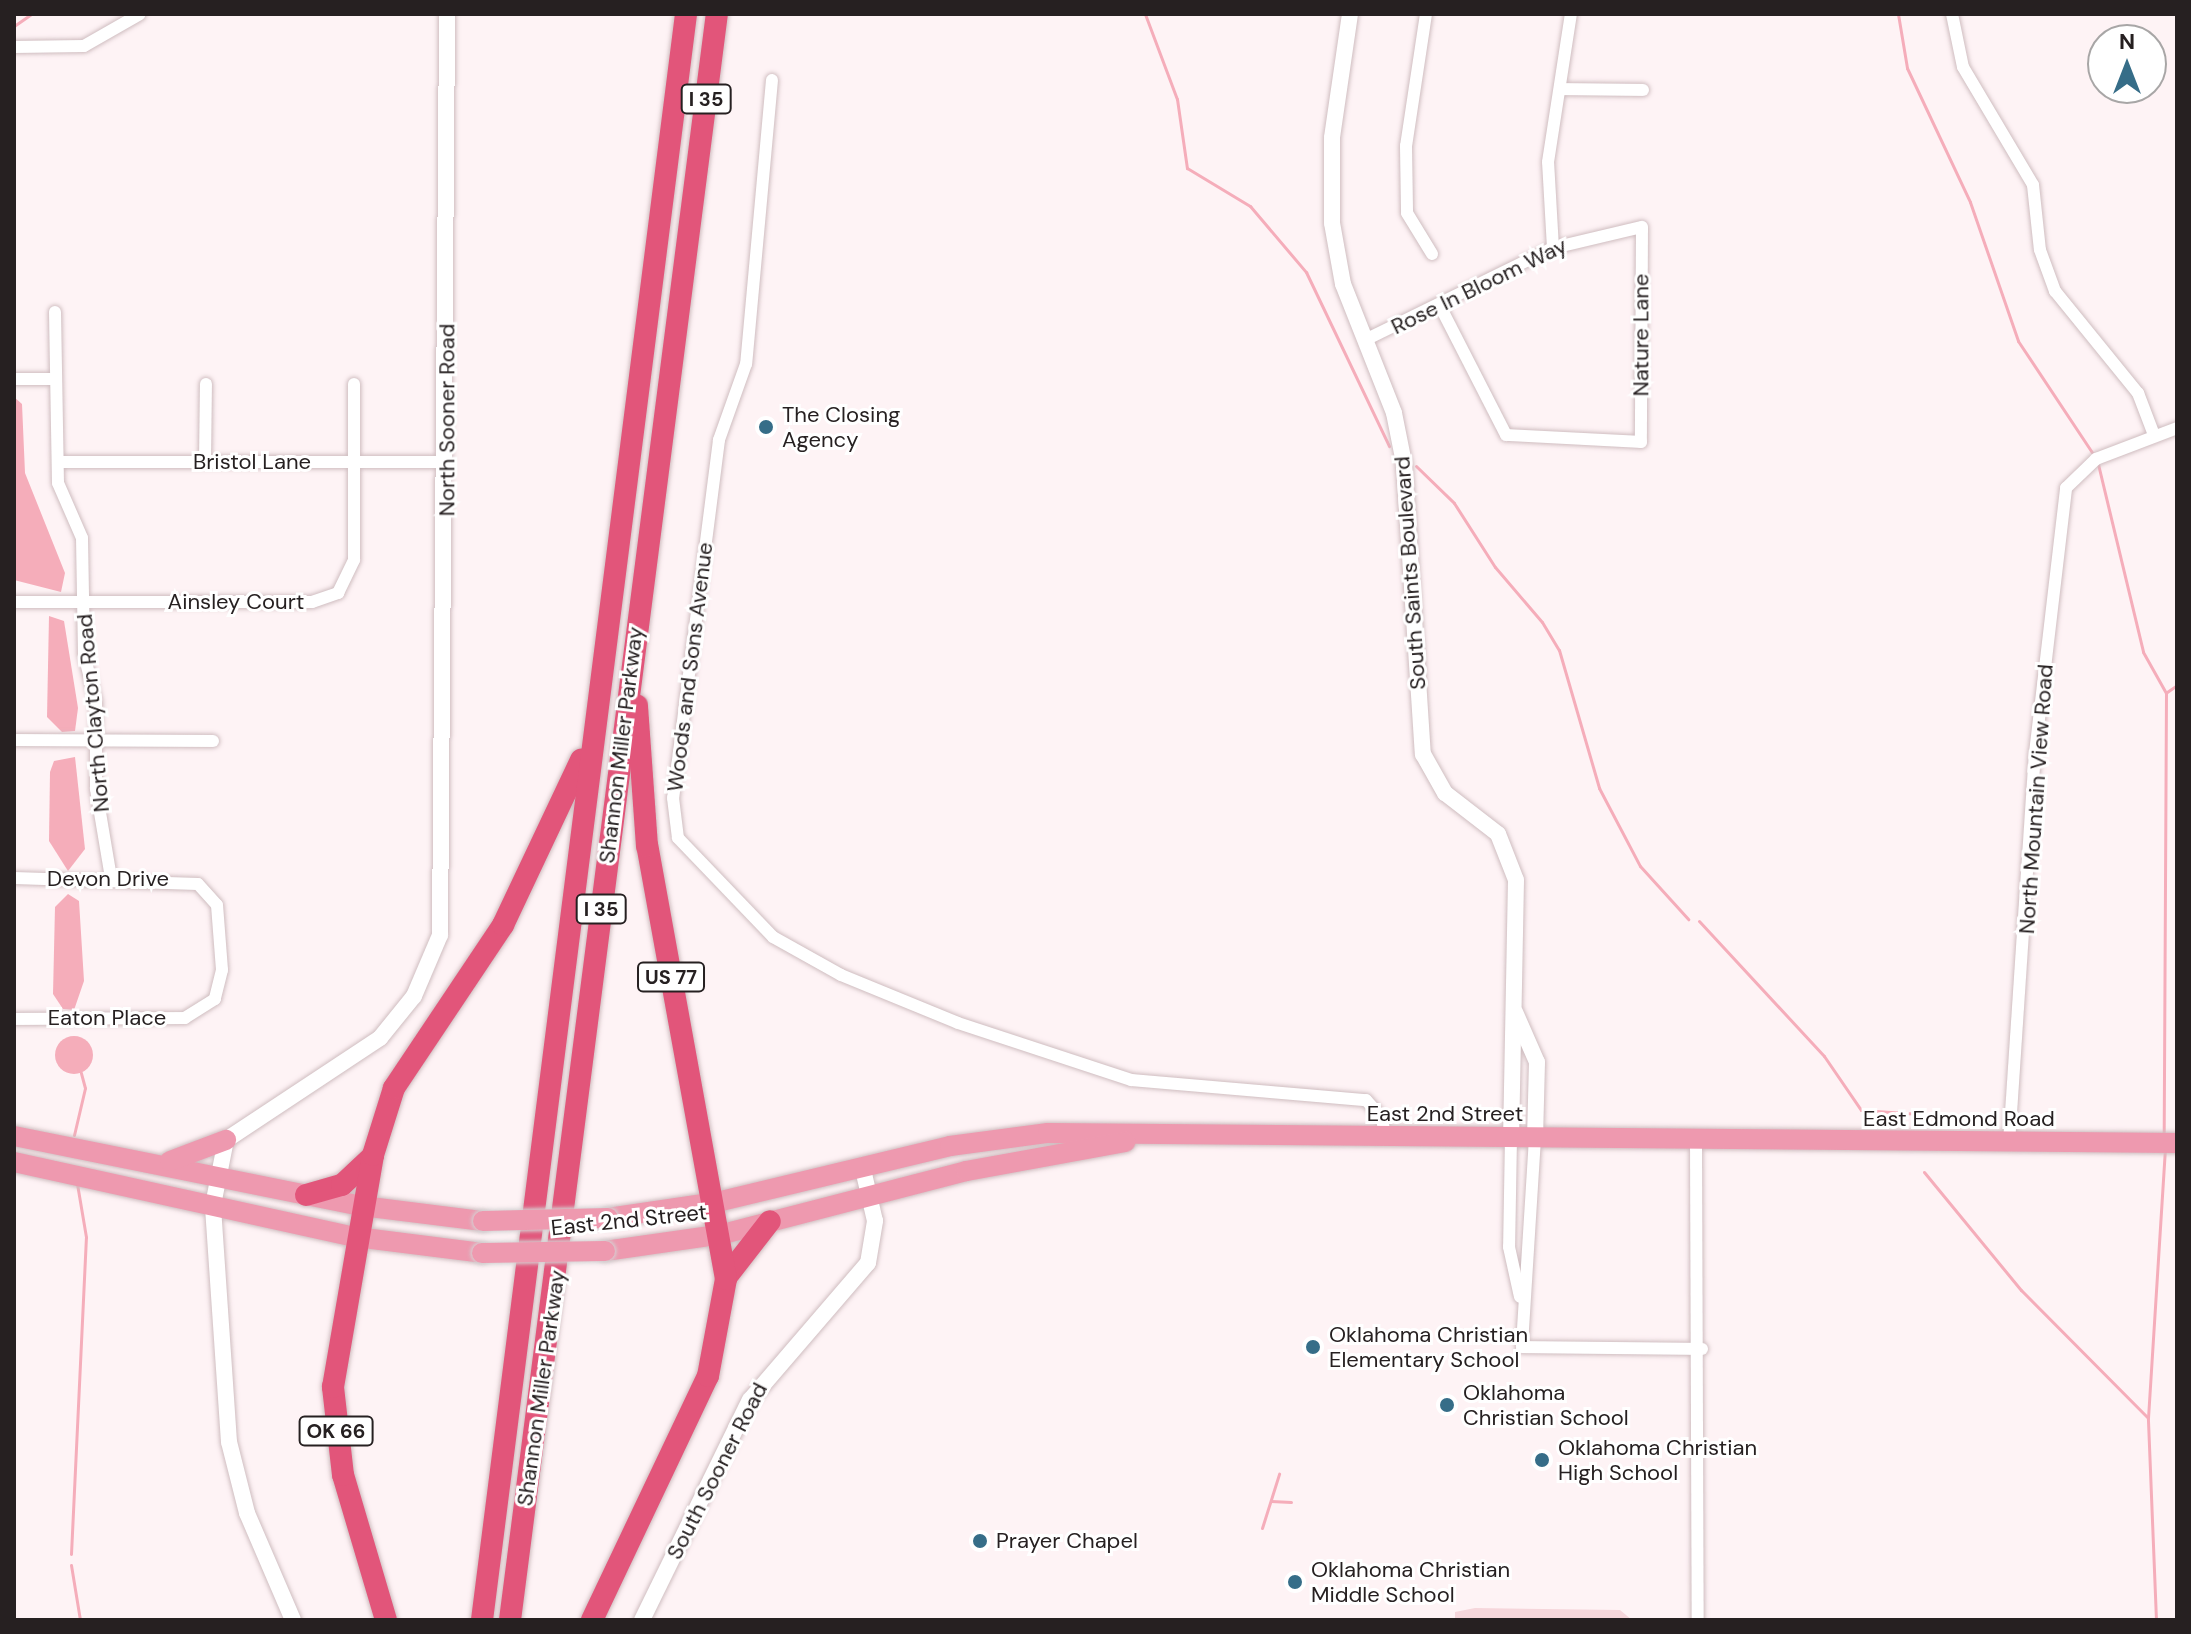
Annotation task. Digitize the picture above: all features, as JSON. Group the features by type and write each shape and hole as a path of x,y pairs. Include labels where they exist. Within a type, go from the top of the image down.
{"highway":[{"path":"666,177 671,14"},
{"name":"Shannon Miller Parkway","path":"482,1620 592,733 686,14"},
{"name":"Shannon Miller Parkway","path":"510,1620 636,623 717,14"},
{"name":"US 77","path":"636,623 647,846 723,1234"},
{"path":"362,1206 373,1155 394,1088 523,891 592,733"},
{"path":"306,1195 342,1185 373,1155"},
{"name":"OK 66","path":"362,1206 334,1360 334,1412 343,1475 386,1620"},
{"path":"726,1279 741,1250 770,1221"},
{"path":"592,1620 708,1376 726,1279 723,1234"}],"main road":[{"name":"East 2nd Street","path":"862,1165 1048,1133 1150,1137 1511,1137 1740,1143"},
{"name":"East 2nd Street","path":"14,1136 162,1163 362,1206 483,1221 608,1218 717,1202"},
{"name":"East 2nd Street","path":"14,1162 356,1237 482,1253 605,1251 723,1234 870,1196 1150,1137"},
{"path":"162,1163 226,1140"},
{"name":"East Edmond Road","path":"1740,1143 2177,1143"},
{"path":"717,1202 862,1165"}],"street":[{"path":"14,47 84,46 140,14"},
{"name":"North Sooner Road","path":"226,1140 354,1060 398,1019 440,935 446,826 447,14"},
{"name":"South Saints Boulevard","path":"1350,14 1330,181 1337,256 1394,413 1404,463 1423,754 1445,793 1485,820 1512,862 1515,1012 1509,1247 1521,1300 1522,1347 1702,1349"},
{"path":"1426,14 1406,146 1407,213 1432,254"},
{"path":"1553,248 1548,162 1571,14"},
{"path":"1952,14 1963,67 2033,185 2040,250 2055,291 2138,393 2154,435"},
{"name":"Woods and Sons Avenue","path":"772,80 746,364 719,440 673,798 678,838 773,937 828,969 958,1023 1131,1080 1233,1095 1366,1100 1382,1118 1385,1138"},
{"path":"1560,89 1643,90"},
{"name":"Rose In Bloom Way","path":"1365,340 1440,306 1553,248 1642,227"},
{"name":"Nature Lane","path":"1440,306 1506,435 1641,442 1642,227"},
{"name":"North Clayton Road","path":"55,312 60,489 82,538 83,603 111,878"},
{"path":"14,379 55,379"},
{"path":"205,462 206,384"},
{"name":"Ainsley Court","path":"14,602 331,597 353,566 354,384"},
{"name":"North Mountain View Road","path":"2009,1143 2035,753 2066,488 2095,460 2177,428"},
{"name":"Bristol Lane","path":"58,462 447,462"},
{"path":"14,740 213,741"},
{"name":"Devon Drive","path":"14,878 111,878 198,884 214,898 221,926"},
{"name":"Eaton Place","path":"14,1019 195,1015 219,992 221,926"},
{"name":"South Saints Boulevard","path":"1515,1012 1537,1062 1533,1243 1521,1300"},
{"path":"226,1140 213,1205 229,1442 247,1513 293,1620"},
{"path":"1696,1141 1702,1349 1698,1620"},
{"name":"South Sooner Road","path":"642,1620 750,1400 872,1252 870,1196 862,1165"}],"shaded area":[{"path":"14,397 22,404 25,473 65,573 61,592 14,580"},
{"path":"49,616 64,621 78,708 75,731 62,732 47,717"},
{"path":"75,757 85,849 68,871 49,841 50,772 54,761"},
{"path":"68,894 79,901 84,981 74,1010 63,1009 53,994 55,907"},
{"path":"74,1036 87,1042 93,1055 87,1068 74,1074 61,1068 55,1055 61,1042"},
{"path":"1475,1608 1620,1610 1632,1620 1455,1620 1455,1612"}],"waterway":[{"path":"14,26 31,14"},
{"path":"1145,14 1177,99 1187,168 1250,206 1306,272 1389,446"},
{"path":"1898,14 1907,68 1970,202 2018,341 2095,457"},
{"path":"2098,464 2143,652 2166,693 2164,1134"},
{"path":"1416,466 1454,503 1495,567 1542,622 1559,650 1599,788 1640,866 1688,919"},
{"path":"2167,692 2177,685"},
{"path":"1699,921 1824,1056 1861,1110 1920,1114 1922,1123"},
{"path":"74,1135 85,1088 81,1073"},
{"path":"2156,1620 2148,1418 2165,1150"},
{"path":"1924,1172 2021,1290 2148,1418"},
{"path":"71,1554 86,1237 77,1184"},
{"path":"1262,1528 1279,1474"},
{"path":"1271,1501 1291,1502"},
{"path":"71,1565 80,1620"}],"place":[{"name":"The Closing Agency","path":"766,427"},
{"name":"Oklahoma Christian Elementary School","path":"1313,1347"},
{"name":"Oklahoma Christian School","path":"1447,1405"},
{"name":"Oklahoma Christian High School","path":"1542,1460"},
{"name":"Prayer Chapel","path":"980,1541"},
{"name":"Oklahoma Christian Middle School","path":"1295,1582"}]}
